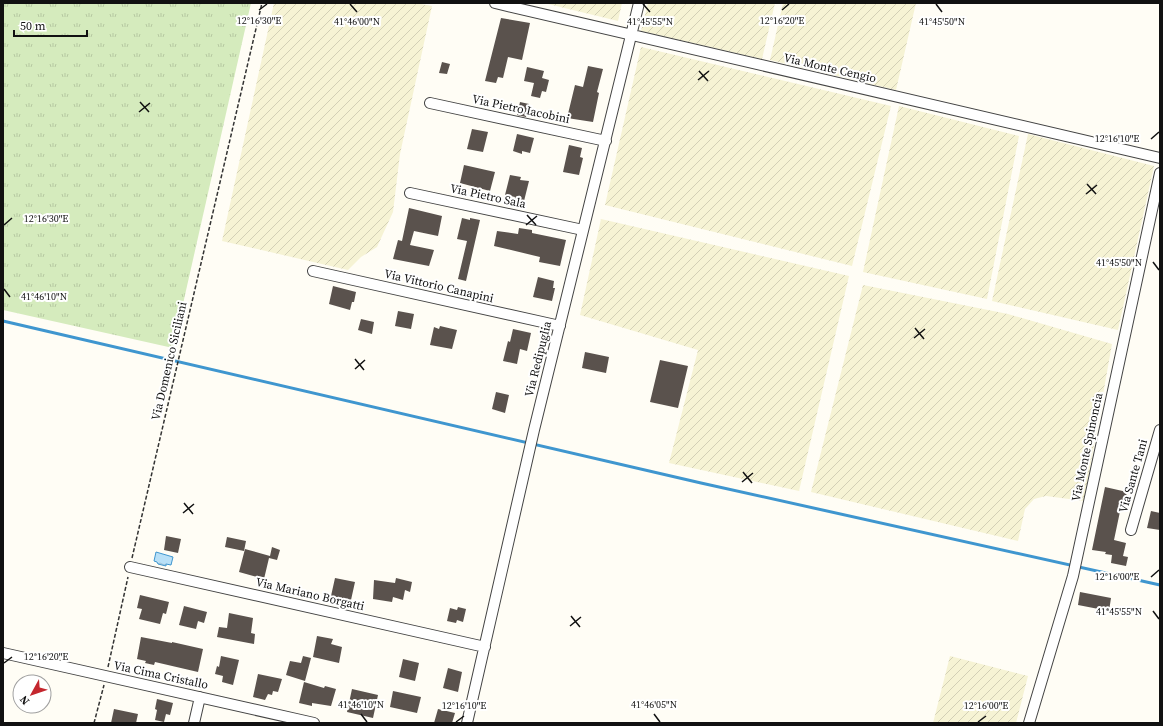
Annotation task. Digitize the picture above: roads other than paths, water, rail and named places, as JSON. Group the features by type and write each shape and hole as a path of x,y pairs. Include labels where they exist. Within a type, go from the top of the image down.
{"street":[{"name":"Via Monte Cengio","path":"494,3 1160,158"},
{"name":"Via Redipuglia","path":"467,723 534,430 639,3"},
{"name":"Via Pietro Iacobini","path":"430,103 606,141"},
{"name":"Via Monte Spinoncia","path":"1030,723 1078,552 1160,173"},
{"name":"Via Pietro Sala","path":"410,193 583,230"},
{"name":"Via Vittorio Canapini","path":"313,271 560,326"},
{"name":"Via Sante Tani","path":"1131,530 1160,430"},
{"name":"Via Mariano Borgatti","path":"130,567 485,647"},
{"name":"Via Cima Cristallo","path":"3,653 314,723"},
{"path":"194,723 200,697"}],"water":[{"path":"156,552 173,557 171,565 166,564 166,566 158,564 154,561"}],"waterway":[{"path":"3,321 701,483 1160,585"}]}
